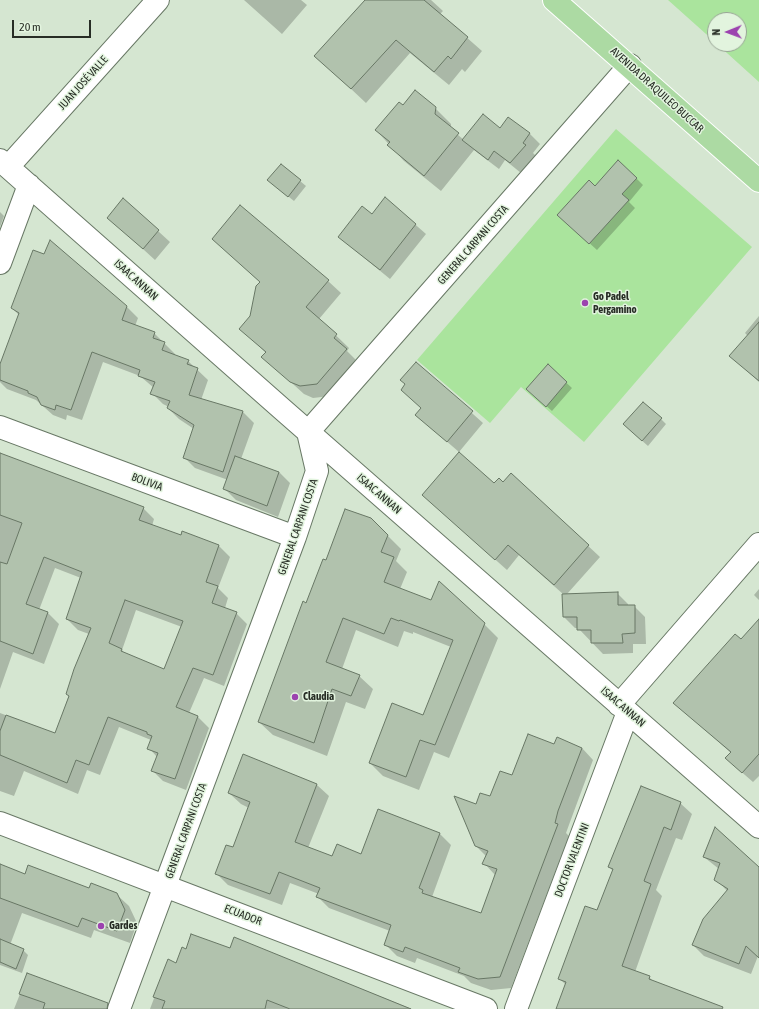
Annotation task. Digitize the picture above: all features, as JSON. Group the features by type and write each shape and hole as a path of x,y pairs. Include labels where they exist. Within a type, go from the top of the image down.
{"highway":[{"name":"AVENIDA DR AQUILEO BUCCAR","path":"554,0 630,65 759,181"}],"street":[{"name":"JUAN JOSÉ VALLE","path":"4,163 158,0"},
{"name":"GENERAL CARPANI COSTA","path":"119,1009 295,537 317,471 308,432 630,65"},
{"name":"ISAAC ANNAN","path":"4,163 308,432 759,827"},
{"path":"0,263 29,185"},
{"name":"BOLIVIA","path":"0,427 295,537"},
{"name":"DOCTOR VALENTINI","path":"516,1009 624,708 759,544"},
{"name":"ECUADOR","path":"0,822 486,1009"}],"green space":[{"path":"668,0 759,0 759,82 726,52 747,52 747,12 707,12 707,35"},
{"name":"Go Padel Pergamino","path":"616,129 752,247 584,442 521,387 490,423 417,360"}],"building":[{"path":"365,0 424,0 468,37 451,59 448,56 434,72 396,40 351,89 314,56"},
{"path":"415,90 436,107 435,114 459,133 424,176 387,145 390,142 375,130 399,102 403,105"},
{"path":"483,114 500,128 508,117 530,133 523,143 526,145 510,163 494,151 488,160 462,140"},
{"path":"618,160 637,178 622,194 629,200 589,244 557,215 589,180 595,186"},
{"path":"281,164 301,180 288,197 267,180"},
{"path":"385,197 416,224 380,270 338,237 362,206 372,214"},
{"path":"123,198 159,230 143,249 107,218"},
{"path":"240,205 329,280 306,307 337,334 334,338 347,349 317,384 300,386 290,382 261,357 266,352 239,329 250,316 256,286 260,282 212,239"},
{"path":"50,240 127,306 122,320 155,332 153,338 165,342 162,350 189,360 187,364 198,368 189,395 243,411 223,472 183,458 194,425 167,408 170,401 150,394 155,382 138,376 140,370 92,352 71,410 56,405 55,410 41,405 37,397 28,393 28,391 0,380 0,364 19,313 11,308 33,250 44,254"},
{"path":"759,322 759,381 729,356"},
{"path":"416,362 473,411 447,442 415,415 421,408 401,390 405,384 400,380"},
{"path":"548,364 567,382 546,407 526,389"},
{"path":"643,402 662,418 642,441 623,424"},
{"path":"459,452 494,483 499,478 503,482 511,473 589,545 554,585 508,545 495,560 422,495"},
{"path":"0,453 144,507 139,520 181,535 182,531 219,545 206,582 218,586 212,603 237,612 213,675 193,668 176,707 198,716 175,779 151,771 158,753 147,749 152,736 147,734 147,732 108,717 89,765 76,760 67,783 0,755 0,731 6,715 55,733 69,696 66,694 74,669 91,628 66,619 82,572 44,557 26,604 48,612 33,654 0,641 0,562 7,564 22,523 0,515","holes":["125,600 183,621 164,669 121,651 122,649 109,643"]},
{"path":"235,456 279,472 267,506 223,489"},
{"path":"345,509 371,518 388,535 381,552 394,557 384,582 431,600 439,581 485,623 435,745 420,740 406,777 369,763 392,703 423,715 453,640 400,620 391,618 384,634 343,618 326,662 360,675 351,696 332,689 314,743 258,722 303,601 306,603 323,559 326,560"},
{"path":"618,592 618,605 635,605 635,633 622,634 623,643 591,643 591,630 577,630 577,617 563,617 562,594"},
{"path":"759,619 759,754 742,773 725,758 731,752 673,703 735,634 741,639"},
{"path":"528,734 554,744 557,737 582,748 558,811 555,823 558,824 500,977 478,979 458,972 460,968 405,947 403,952 384,945 391,925 316,897 320,888 279,872 270,894 215,874 226,845 233,847 250,802 228,793 243,754 317,784 295,842 332,856 337,844 361,854 378,809 440,833 419,888 423,890 422,893 481,913 497,869 482,864 488,851 475,846 454,796 476,804 480,793 490,796 500,771 512,775"},
{"path":"641,786 681,802 671,830 664,827 644,881 651,884 622,966 650,976 649,979 723,1007 722,1009 556,1009 566,982 558,979 585,906 597,910 613,869 608,867"},
{"path":"715,827 759,867 759,958 746,946 739,964 692,945 703,919 728,889 714,880 720,863 703,857"},
{"path":"0,864 25,874 28,865 89,888 91,883 117,893 125,910 117,931 82,918 78,927 0,898"},
{"path":"191,934 230,948 234,937 411,1009 290,1009 267,1000 265,1009 162,1009 165,1001 153,997 168,959 176,963 182,947 186,949"},
{"path":"0,939 24,949 16,969 0,962"},
{"path":"27,973 108,1003 107,1009 43,1009 45,1003 19,994"}],"place":[{"name":"Go Padel Pergamino","path":"585,303"},
{"name":"Claudia","path":"295,697"},
{"name":"Gardes","path":"101,926"}]}
